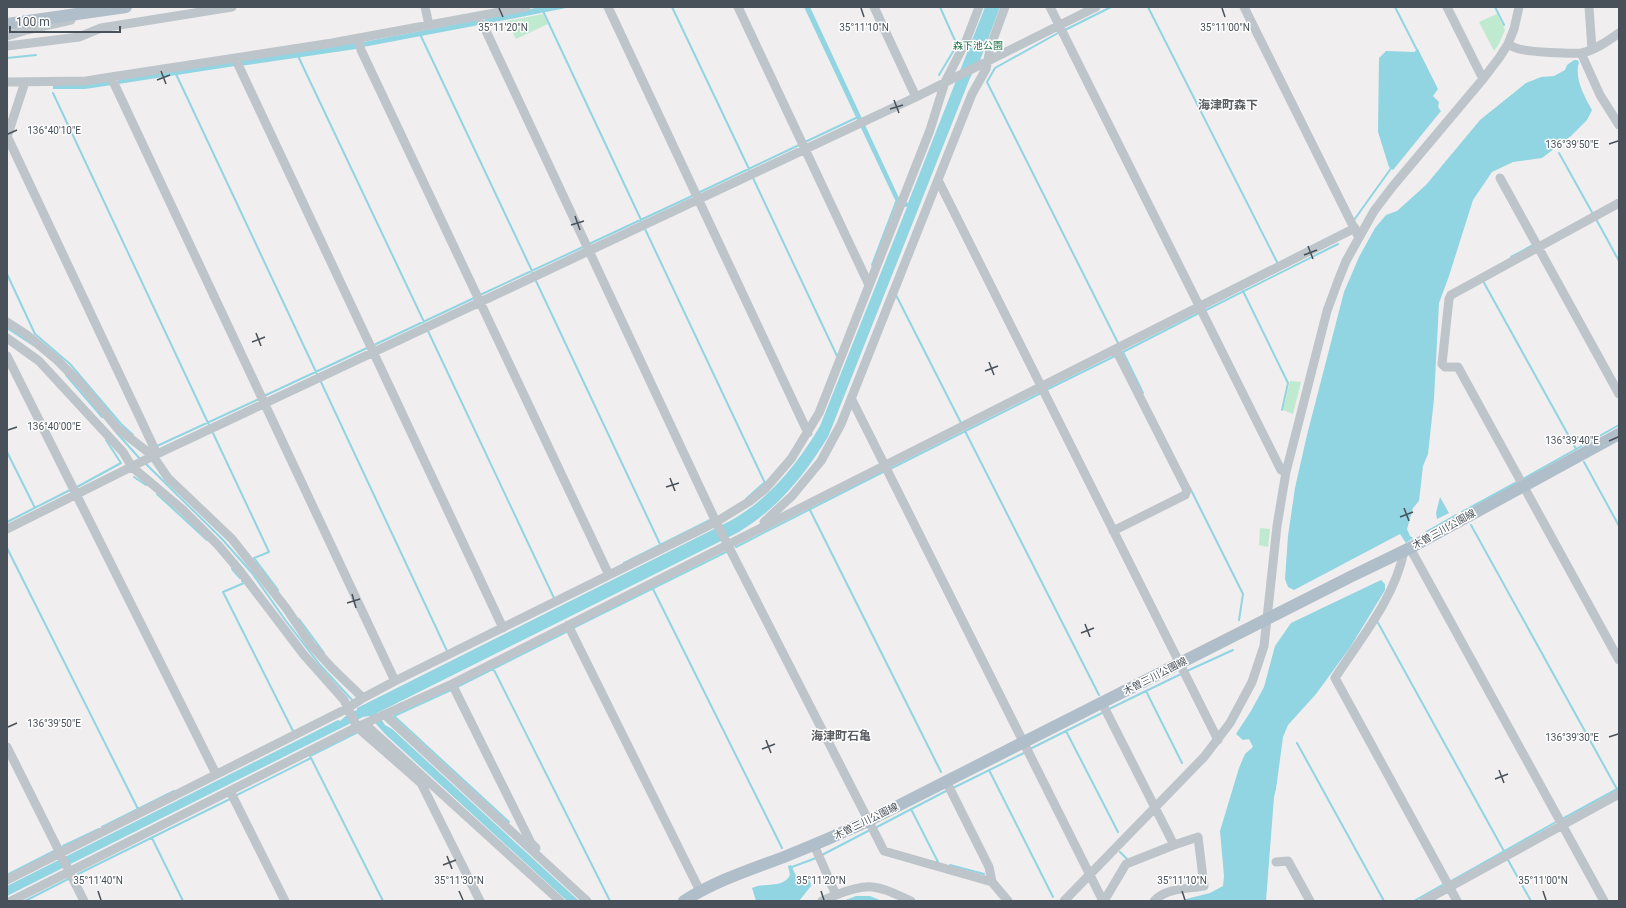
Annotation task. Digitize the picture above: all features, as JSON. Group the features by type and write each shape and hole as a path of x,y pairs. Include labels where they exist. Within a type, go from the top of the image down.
{"main road":[{"path":"7,24 126,7"},
{"name":"木曽三川公園線","path":"684,901 726,878 814,845 868,821 1267,619 1407,550 1619,434"}],"street":[{"path":"7,46 79,37 101,28 232,7"},
{"path":"425,7 429,25"},
{"path":"7,82 86,80 111,77 358,38 526,7"},
{"path":"608,7 697,200 808,433"},
{"path":"738,7 869,285"},
{"path":"874,7 916,97"},
{"path":"7,880 349,708 361,699 395,680 717,523 765,489 791,459 819,413 930,130 947,81 966,41 979,7"},
{"path":"755,530 792,496 821,461 841,424 852,400 972,94 986,69 991,45 1005,7"},
{"path":"1050,7 1281,470 1286,472"},
{"path":"7,529 153,456 916,97 1096,7"},
{"path":"1244,7 1355,228 1358,239"},
{"path":"1447,7 1483,79"},
{"path":"1064,901 1191,770 1218,740 1230,723 1252,682 1264,646 1286,472 1327,311 1346,261 1374,211 1393,186 1483,79 1508,44 1519,7"},
{"path":"1590,7 1592,49"},
{"path":"7,36 98,12"},
{"path":"479,16 717,523 884,851 992,882"},
{"path":"1508,44 1518,49 1531,51 1581,53 1592,49 1619,33"},
{"path":"358,38 361,50 608,575"},
{"path":"1581,53 1600,95 1619,124"},
{"path":"235,58 503,628"},
{"path":"111,77 395,680"},
{"path":"26,82 7,137 153,456 168,478 232,539 286,608 312,645 361,699"},
{"path":"1500,178 1619,394"},
{"path":"938,180 1218,740"},
{"path":"1619,203 1451,295 1449,299 1442,364 1445,367 1458,366 1619,660"},
{"path":"11,901 69,870 230,791 361,724 384,716 452,684 728,543 1116,350 1355,228"},
{"path":"7,322 27,335 57,360 81,384 117,428 153,456"},
{"path":"7,338 39,361 123,452 133,466 182,510 218,546 240,571 304,655 344,700 361,724 421,783 480,901"},
{"path":"1113,531 1186,495 1186,490 1116,350"},
{"path":"8,361 216,774"},
{"path":"852,400 1103,901"},
{"path":"160,466 172,475 235,536 252,557"},
{"path":"1407,550 1604,901"},
{"path":"1407,550 1394,584 1383,604 1334,678 1457,901"},
{"path":"568,625 700,891"},
{"path":"452,684 531,843 594,901"},
{"path":"1102,703 1174,845"},
{"path":"384,716 588,901"},
{"path":"361,724 560,901"},
{"path":"7,746 84,901"},
{"path":"946,781 989,867 992,882 1008,901"},
{"path":"230,791 285,901"},
{"path":"1424,901 1619,794"},
{"path":"1103,901 1126,864 1198,837 1204,886 1163,893 1154,901"},
{"path":"814,845 836,894"},
{"path":"1276,862 1288,861 1310,901"},
{"path":"822,901 836,894 859,886 871,886 911,901"}],"green space":[{"path":"543,14 548,24 516,39 507,21"},
{"path":"1497,14 1505,30 1494,51 1479,22"},
{"path":"1290,381 1301,382 1293,414 1283,410"},
{"path":"1260,528 1270,529 1268,547 1259,545"}],"water":[{"path":"540,7 571,7 485,24 485,18"},
{"path":"804,7 810,7 900,200 908,203 985,7 1000,7 981,58 970,78 828,437 799,478 778,502 739,532 377,713 385,725 392,729 579,901 567,901 385,734 369,716 363,717 7,896 7,886 338,720 340,721 348,714 357,710 357,708 730,521 770,492 781,480 802,454 820,426 907,207 897,205"},
{"path":"477,20 479,25 363,47 363,42"},
{"path":"356,43 356,49 240,66 240,61"},
{"path":"1418,49 1438,89 1433,96 1439,102 1438,107 1441,111 1393,170 1389,167 1378,132 1379,58 1386,51 1414,52"},
{"path":"1574,60 1579,62 1579,81 1583,93 1592,110 1587,120 1571,136 1542,158 1513,162 1492,172 1473,200 1439,303 1434,399 1428,454 1423,466 1419,501 1413,508 1407,529 1410,536 1413,538 1406,543 1400,534 1294,590 1288,587 1285,579 1288,536 1295,488 1307,435 1344,292 1359,257 1375,228 1386,215 1397,211 1426,185 1480,120 1526,83 1541,77 1554,76 1565,70 1567,65"},
{"path":"233,62 235,66 118,84 118,80"},
{"path":"111,81 112,85 85,89 53,89 53,85"},
{"path":"1440,497 1449,513 1437,519 1436,513"},
{"path":"1381,580 1385,584 1385,590 1351,646 1316,694 1288,725 1283,737 1274,797 1266,901 1178,901 1210,893 1223,886 1224,876 1220,831 1239,768 1245,754 1253,747 1249,739 1243,740 1236,734 1264,687 1275,646 1291,623"},
{"path":"791,865 796,876 809,876 811,886 799,901 756,901 752,888 783,882 790,875 788,866"},
{"path":"856,896 870,896 882,901 843,901"}],"waterway":[{"path":"672,7 750,171"},
{"path":"939,75 957,45 940,7"},
{"path":"1065,30 1111,7"},
{"path":"1148,7 1278,264"},
{"path":"1395,7 1418,52"},
{"path":"1495,7 1504,25"},
{"path":"543,11 642,222"},
{"path":"1058,33 995,68 987,82 1118,343"},
{"path":"420,34 533,273"},
{"path":"7,58 36,55"},
{"path":"298,56 425,324"},
{"path":"176,74 317,374"},
{"path":"53,93 209,425"},
{"path":"805,142 858,117"},
{"path":"698,193 799,145"},
{"path":"1559,153 1593,214"},
{"path":"1354,220 1392,167"},
{"path":"753,178 837,356"},
{"path":"589,244 692,196"},
{"path":"872,265 896,202 898,201"},
{"path":"1596,219 1619,261"},
{"path":"645,229 765,483"},
{"path":"1206,310 1338,244"},
{"path":"1511,257 1533,245"},
{"path":"480,295 583,247"},
{"path":"7,274 35,334 70,364 121,424 133,435"},
{"path":"536,281 660,544"},
{"path":"1483,281 1576,449"},
{"path":"1243,291 1288,383 1282,410"},
{"path":"896,295 961,423"},
{"path":"374,345 474,298"},
{"path":"1121,353 1199,313"},
{"path":"7,328 33,345"},
{"path":"428,331 554,598"},
{"path":"264,396 367,348"},
{"path":"1123,352 1143,393"},
{"path":"1046,390 1115,356"},
{"path":"66,375 102,417"},
{"path":"321,382 447,651"},
{"path":"890,469 1041,393"},
{"path":"157,446 259,399"},
{"path":"1523,479 1619,425"},
{"path":"965,431 1099,695"},
{"path":"116,432 141,460"},
{"path":"213,433 269,552 254,558 278,590"},
{"path":"77,487 121,463 106,440"},
{"path":"7,452 35,508"},
{"path":"1584,462 1619,526"},
{"path":"145,463 222,539 252,573 320,665 353,701"},
{"path":"736,547 885,471"},
{"path":"134,477 146,485"},
{"path":"746,499 765,482"},
{"path":"1462,512 1517,482"},
{"path":"1190,488 1243,594 1239,620"},
{"path":"7,522 70,490"},
{"path":"157,494 207,540"},
{"path":"810,510 941,772"},
{"path":"1426,532 1456,515"},
{"path":"624,563 710,520"},
{"path":"1471,525 1618,791"},
{"path":"7,548 138,809"},
{"path":"573,628 728,551"},
{"path":"232,569 240,578"},
{"path":"242,581 244,583 223,592 293,731"},
{"path":"653,589 782,848"},
{"path":"299,619 324,653"},
{"path":"1377,621 1505,853"},
{"path":"457,687 568,631"},
{"path":"1187,671 1233,650"},
{"path":"493,668 610,901"},
{"path":"1109,709 1181,674"},
{"path":"451,690 394,716 509,822"},
{"path":"1146,691 1182,763"},
{"path":"1030,749 1102,713"},
{"path":"1066,731 1118,832"},
{"path":"358,732 310,756 383,901"},
{"path":"1297,743 1384,901"},
{"path":"953,788 1024,753"},
{"path":"235,796 311,758"},
{"path":"989,770 1053,897"},
{"path":"1564,818 1619,788"},
{"path":"102,827 174,791"},
{"path":"875,828 946,791"},
{"path":"78,874 230,799"},
{"path":"911,809 938,862 936,862"},
{"path":"1451,881 1556,822"},
{"path":"63,846 99,829"},
{"path":"822,855 868,831"},
{"path":"152,838 183,901"},
{"path":"7,875 54,851"},
{"path":"1120,852 1128,860"},
{"path":"791,869 792,867 816,858"},
{"path":"1508,860 1531,901"},
{"path":"950,865 984,874"},
{"path":"25,901 68,879"},
{"path":"1414,901 1444,884"}],"district":[{"name":"海津町森下","path":"1228,105"},
{"name":"海津町石亀","path":"841,736"}],"park label":[{"name":"森下池公園","path":"978,45"}]}
